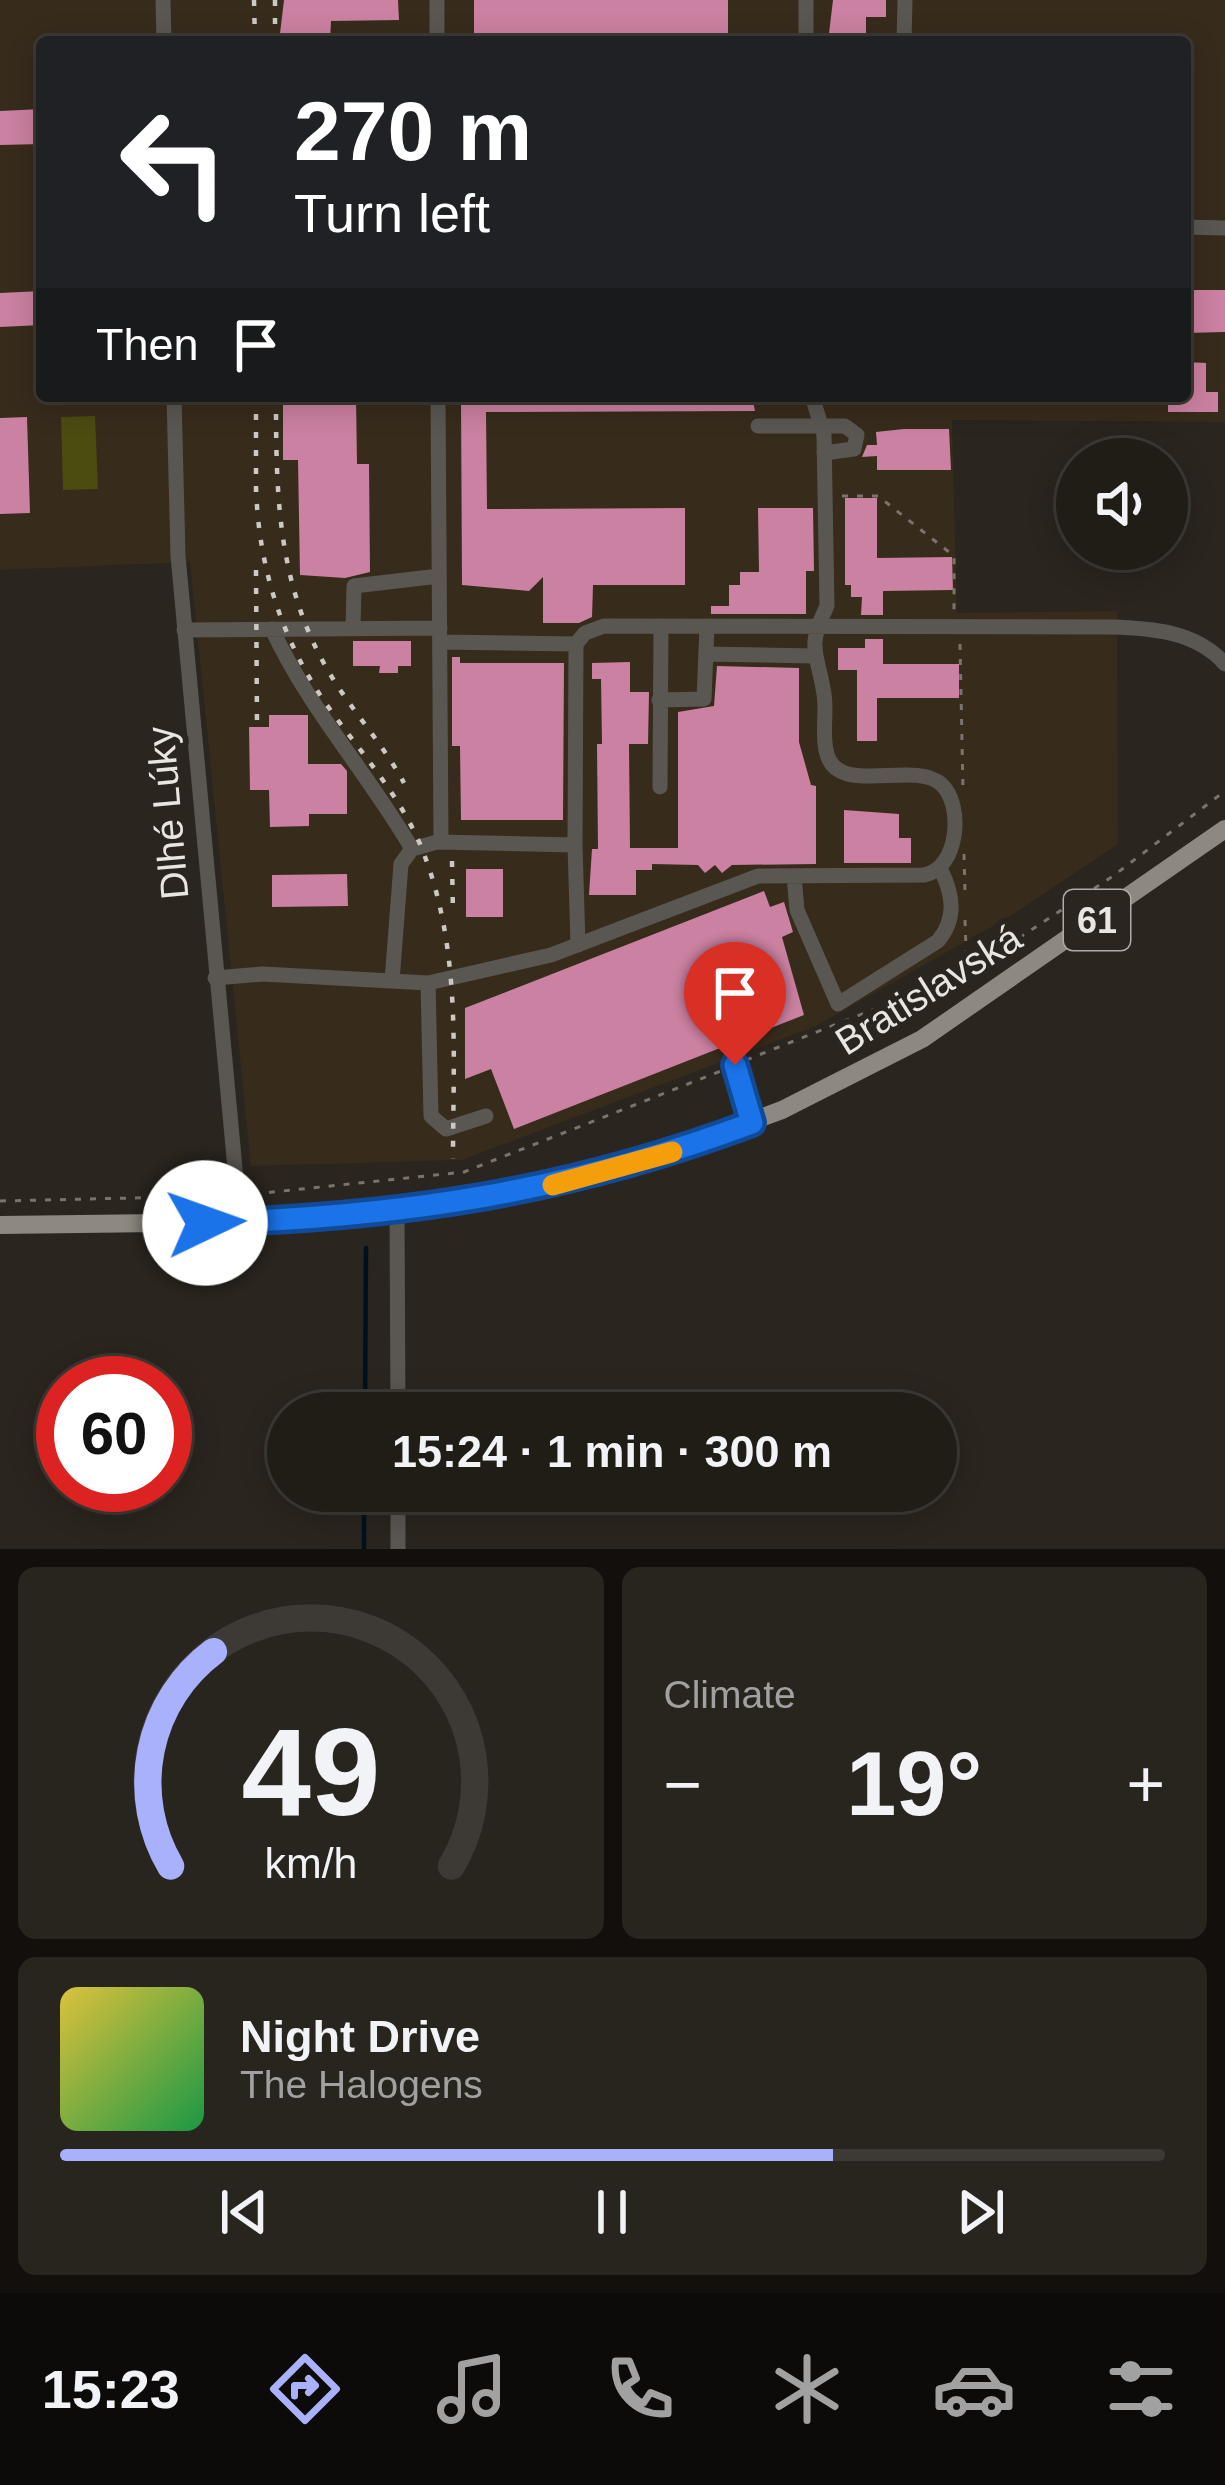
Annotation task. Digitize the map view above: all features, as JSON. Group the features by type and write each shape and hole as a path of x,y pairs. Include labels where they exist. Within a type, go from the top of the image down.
{"main road":[{"name":"Bratislavská","path":"0,1225 240,1222 398,1210 486,1199 585,1178 752,1123 922,1039 1225,829"}],"street":[{"path":"163,0 164,36"},
{"path":"164,18 178,0"},
{"path":"436,36 437,0"},
{"path":"806,0 806,36"},
{"path":"904,36 905,0"},
{"path":"1191,227 1225,227"},
{"name":"Dlhé Lúky","path":"174,402 184,630 240,1222"},
{"path":"438,402 441,842"},
{"path":"215,978 263,974 428,982 578,945 758,876 924,875 941,870 952,854 951,798 946,788 920,775 847,775 838,770 826,750 825,700 813,656 816,626 827,606 824,453 814,402"},
{"path":"758,426 845,426 857,435 854,449 824,453"},
{"path":"353,628 354,586 439,576"},
{"path":"660,787 661,626"},
{"path":"658,700 704,699 707,626"},
{"path":"184,630 353,628 576,644 595,627 1150,628 1184,636 1214,651 1225,664"},
{"path":"272,629 311,706 375,788 412,849"},
{"path":"576,644 578,945"},
{"path":"706,654 813,656"},
{"path":"392,981 401,864 412,849 441,842 575,845"},
{"path":"794,876 797,910 838,1004 938,940 949,928 949,887 941,870"},
{"path":"428,982 431,1116 446,1129 486,1116"},
{"path":"735,1065 752,1123"},
{"path":"398,1210 398,1392"},
{"path":"398,1512 398,1549"}],"path":[{"path":"842,496 878,496 954,556 954,617"},
{"path":"960,635 963,793"},
{"path":"0,1201 235,1196 464,1172 966,975 1113,876 1225,791"},
{"path":"964,838 966,975"}],"shaded area":[{"path":"0,0 1225,0 1225,422 952,420 957,613 1117,611 1118,844 1009,917 816,1026 462,1160 251,1166 190,562 0,570"},
{"path":"95,416 98,489 63,490 61,417"}],"building":[{"path":"284,0 398,0 399,20 331,21 330,36 280,36"},
{"path":"474,0 728,0 728,36 474,36"},
{"path":"833,0 886,0 886,17 866,17 866,36 829,36"},
{"path":"36,109 36,144 0,145 0,111"},
{"path":"1191,290 1225,290 1225,332 1191,333"},
{"path":"36,291 36,325 0,327 0,293"},
{"path":"1191,362 1206,363 1206,392 1218,392 1218,412 1168,412 1168,402 1191,402"},
{"path":"283,402 356,402 357,464 369,464 370,572 345,578 300,575 298,460 283,460"},
{"path":"461,402 753,402 755,411 486,412 487,509 685,508 685,585 593,585 592,617 579,623 543,623 543,577 529,591 462,585"},
{"path":"27,417 30,513 0,514 0,418"},
{"path":"949,429 951,470 877,470 877,456 862,457 867,445 877,445 876,432"},
{"path":"845,498 877,498 877,558 952,557 953,590 883,591 883,615 861,615 862,597 851,597 851,585 845,585"},
{"path":"758,508 813,508 814,571 806,571 806,614 711,614 711,606 729,606 729,585 740,585 740,572 759,572"},
{"path":"865,639 883,639 883,664 959,664 959,698 877,698 877,741 857,741 857,670 838,670 838,648 865,648"},
{"path":"353,641 411,641 411,666 398,666 398,673 379,673 380,666 353,666"},
{"path":"452,657 460,657 460,663 564,663 563,820 461,820 460,746 452,746"},
{"path":"630,662 630,692 649,692 648,744 629,744 630,848 678,848 678,712 714,706 717,666 799,668 799,742 811,785 816,786 816,864 732,865 722,873 715,865 705,873 698,865 652,864 652,870 636,870 636,895 589,895 592,849 598,849 597,744 602,744 601,679 592,679 592,663"},
{"path":"269,715 308,715 308,764 341,764 347,771 347,814 309,814 309,826 270,827 269,790 250,790 249,727 269,727"},
{"path":"844,810 899,814 899,838 911,838 911,863 844,863"},
{"path":"466,869 503,869 503,917 466,917"},
{"path":"347,874 348,906 272,907 272,875"},
{"path":"764,891 770,907 784,902 793,932 782,937 804,1015 514,1129 491,1069 465,1079 465,1008"}],"waterway":[{"path":"365,1392 366,1248"},
{"path":"364,1512 364,1549"}],"railway":[{"path":"254,0 255,36"},
{"path":"275,0 275,36"},
{"path":"256,402 256,498"},
{"path":"276,402 279,501 298,602 326,667 404,783"},
{"path":"256,486 268,574 298,657 401,808 433,882 443,921 452,1000 453,1159"},
{"path":"256,570 257,724"},
{"path":"452,861 453,915"}],"slow traffic":[{"path":"553,1185 672,1152"}],"route":[{"path":"205,1223 320,1217 486,1199 632,1166 752,1123 735,1065"}]}
